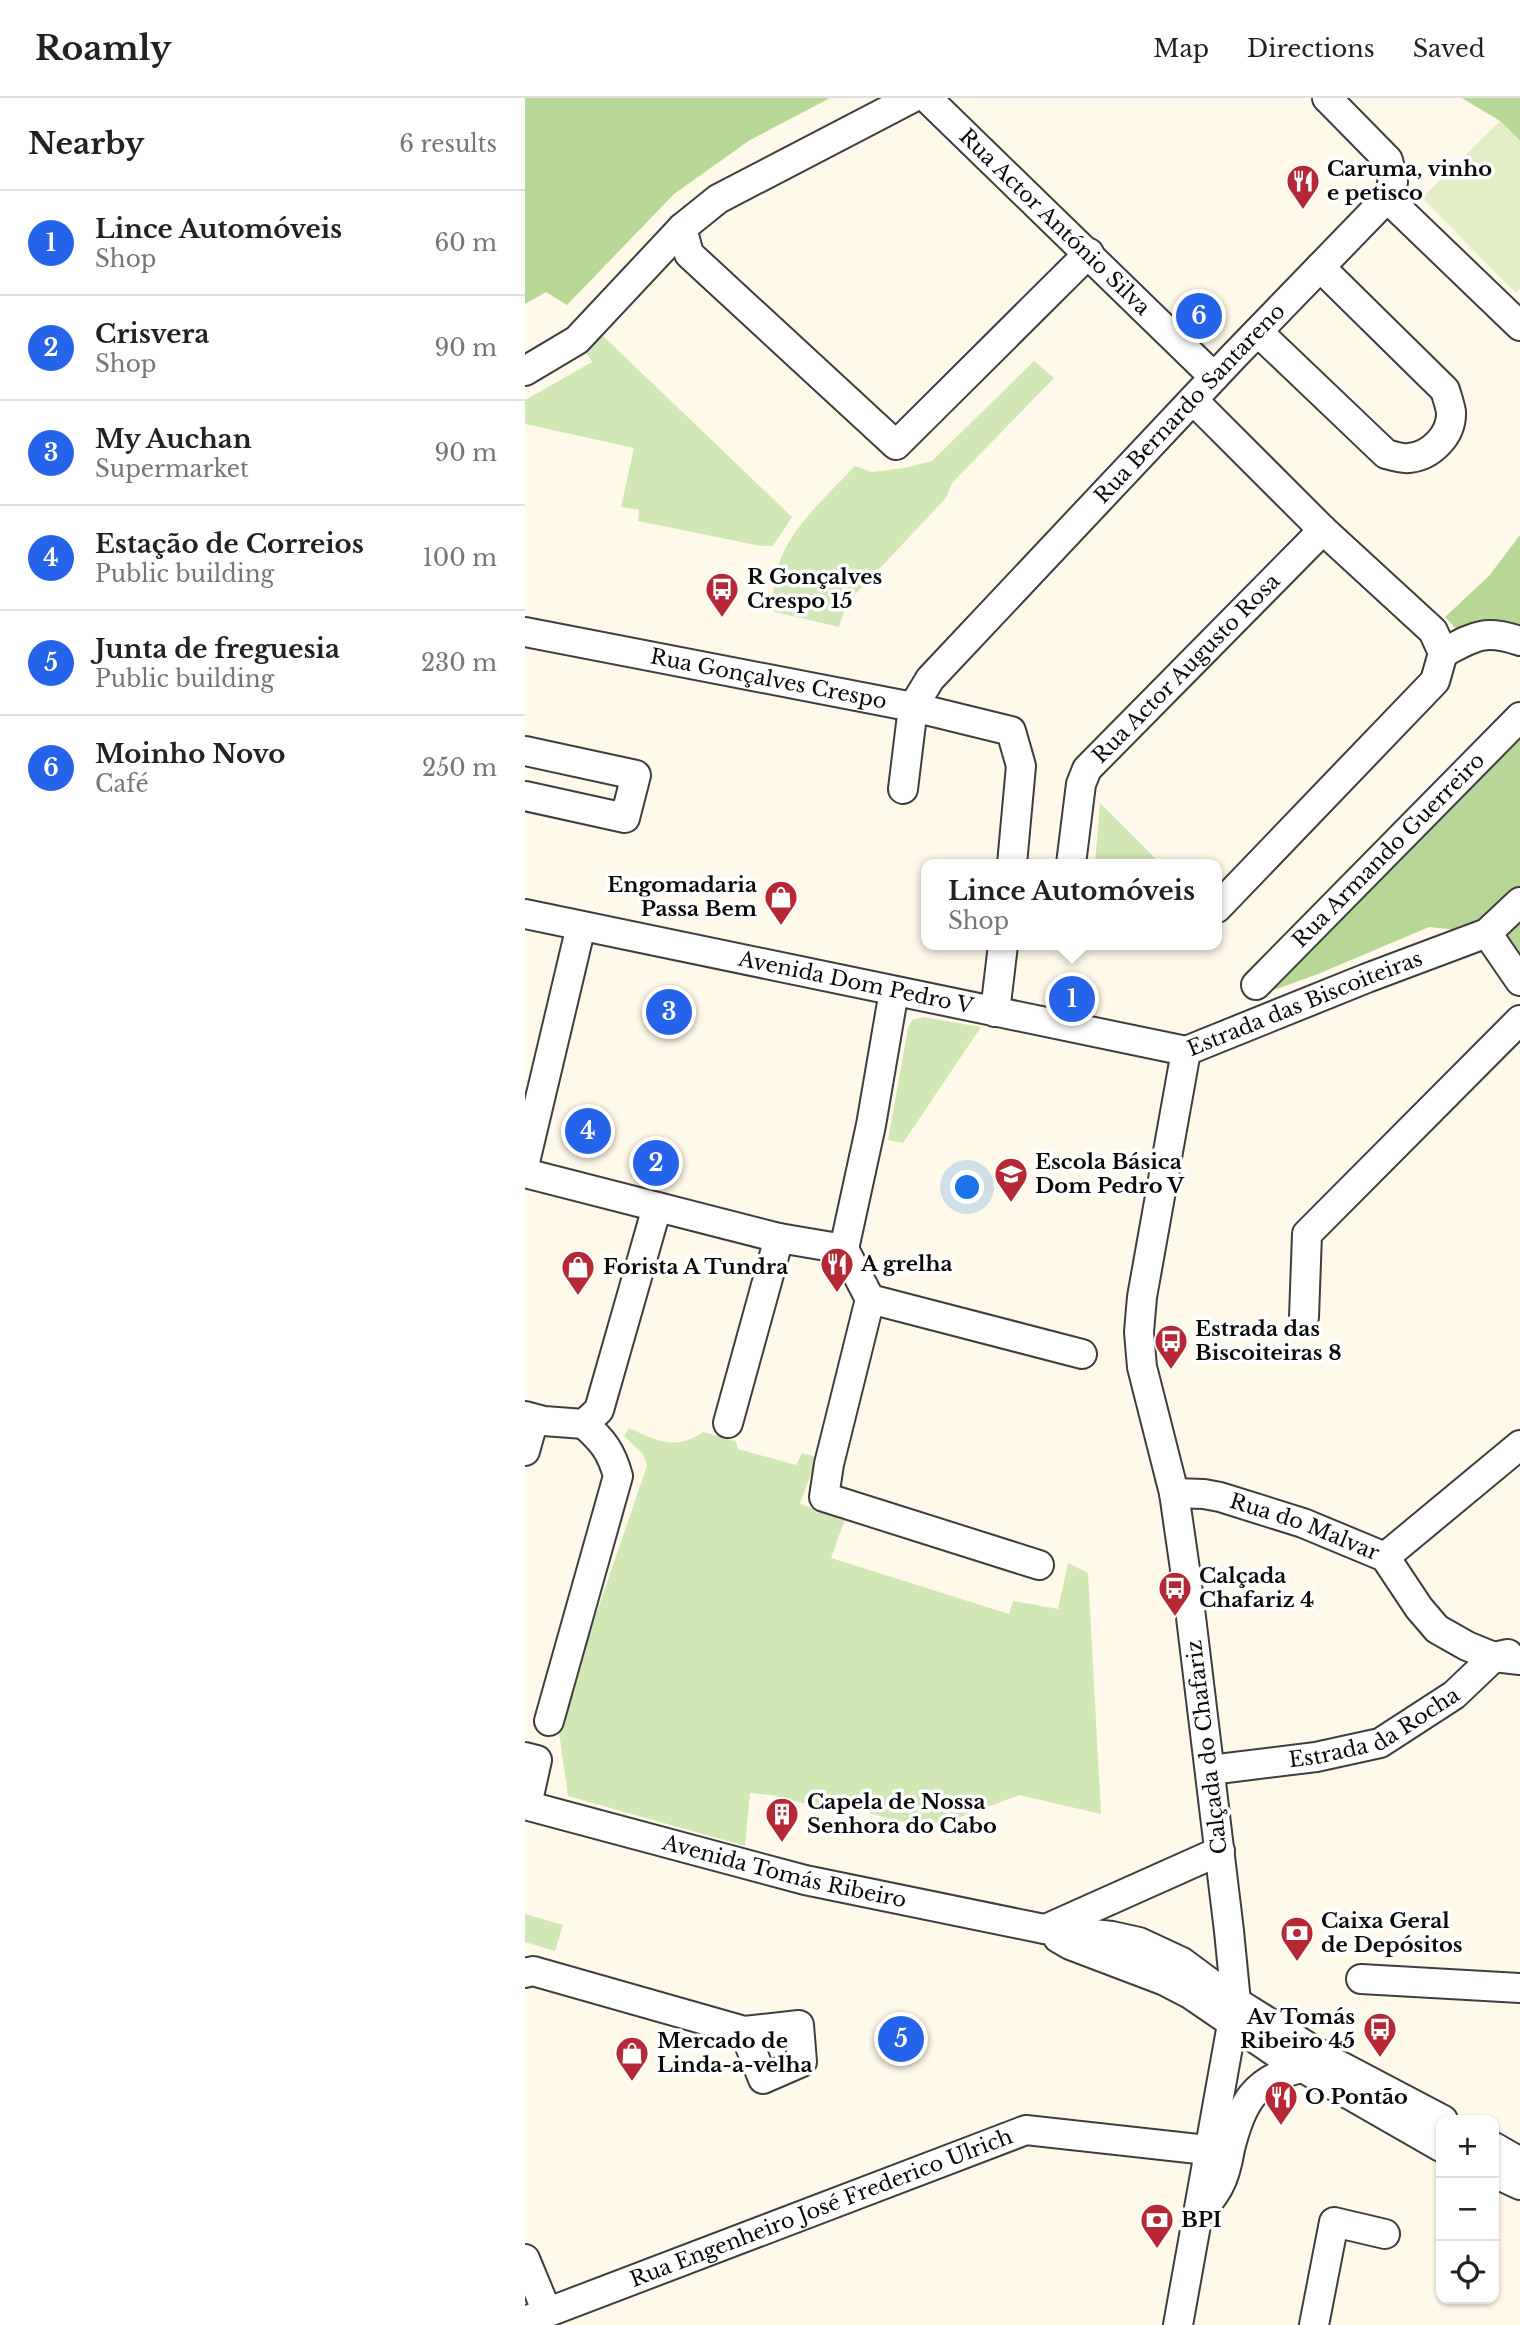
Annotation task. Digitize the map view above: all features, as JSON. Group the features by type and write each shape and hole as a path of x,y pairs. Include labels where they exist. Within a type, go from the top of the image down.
{"street":[{"path":"525,371 577,340 682,228 718,199 912,98"},
{"name":"Rua Actor António Silva","path":"927,98 1214,377"},
{"path":"1327,98 1388,160 1393,182 1387,198 1520,326"},
{"name":"Rua Bernardo Santareno","path":"913,707 930,679 1214,377 1387,198"},
{"path":"682,228 689,254 896,445 1089,253"},
{"path":"1258,332 1386,454 1408,458 1427,453 1439,442 1450,425 1451,410 1444,390 1320,267"},
{"path":"1193,400 1323,530 1433,631 1443,653 1436,681 1222,903"},
{"name":"Rua Actor Augusto Rosa","path":"1072,859 1081,785 1087,769 1323,530"},
{"name":"Rua Gonçalves Crespo","path":"525,632 913,707 1011,731 1021,766 1012,859"},
{"path":"1443,653 1475,636 1499,634 1520,641"},
{"path":"903,789 913,707"},
{"name":"Rua Armando Guerreiro","path":"1256,985 1520,717"},
{"path":"525,751 636,775 625,818 525,796"},
{"name":"Estrada das Biscoiteiras","path":"1174,1493 1142,1367 1139,1332 1145,1283 1186,1051 1487,933 1520,902"},
{"name":"Avenida Dom Pedro V","path":"525,914 1186,1051"},
{"path":"525,1162 581,926"},
{"path":"1487,933 1520,981"},
{"path":"995,1012 1002,950"},
{"path":"894,991 871,1125 844,1249 870,1299 829,1464 824,1497 1039,1565"},
{"path":"1304,1317 1307,1234 1520,1020"},
{"path":"525,1172 779,1238 844,1249"},
{"path":"584,1424 599,1410 657,1207"},
{"path":"728,1423 779,1238"},
{"path":"870,1299 1082,1354"},
{"path":"525,1451 530,1418 584,1424 602,1440 612,1456 618,1476 549,1721"},
{"path":"1385,1558 1520,1445"},
{"name":"Rua do Malvar","path":"1174,1493 1220,1497 1303,1523 1385,1558 1419,1608 1437,1629 1467,1646 1511,1656"},
{"name":"Calçada do Chafariz","path":"1174,1493 1220,1851 1234,2013 1207,2150 1178,2325"},
{"name":"Estrada da Rocha","path":"1210,1770 1316,1757 1380,1743 1511,1656"},
{"name":"Avenida Tomás Ribeiro","path":"525,1757 537,1760 526,1805 805,1880 1044,1929 1070,1945 1165,1981 1234,2013 1436,2116"},
{"path":"1044,1929 1220,1851"},
{"path":"525,1973 533,1971 744,2031"},
{"path":"1361,1979 1520,1988"},
{"name":"Avenida Tomás Ribeiro","path":"1234,2013 1301,2068 1436,2144"},
{"path":"1195,2219 1219,2186 1237,2122 1247,2101 1261,2084 1281,2073 1301,2068"},
{"name":"Rua Engenheiro José Frederico Ulrich","path":"536,2316 1026,2130 1207,2150"},
{"path":"1499,2150 1520,2162"},
{"path":"1499,2175 1520,2185"},
{"path":"1314,2325 1334,2222 1385,2234"},
{"path":"525,2259 536,2316"}],"green space":[{"path":"525,98 830,98 750,140 674,194 567,305 546,292 525,304"},
{"path":"1462,98 1520,98 1520,141 1500,121"},
{"path":"1500,121 1520,141 1520,289 1516,293 1422,198"},
{"path":"600,333 792,517 773,546 761,546 638,521 639,510 621,507 634,448 525,424 525,400 592,362 584,348"},
{"path":"1034,361 1054,378 952,483 946,498 847,603 839,627 771,611 777,571 787,545 814,509 855,466 872,472 932,461"},
{"path":"1520,535 1520,630 1489,621 1458,631 1445,617 1489,576"},
{"path":"1520,731 1520,981 1487,933 1429,927 1271,991"},
{"path":"1100,803 1156,859 1095,859"},
{"path":"923,1017 981,1027 903,1143 888,1140 908,1028 912,1020"},
{"path":"629,1428 657,1440 675,1443 703,1432 736,1441 738,1449 796,1465 802,1453 817,1457 800,1504 845,1519 831,1558 1009,1614 1013,1601 1058,1609 1068,1563 1088,1573 1101,1814 1019,1795 945,1823 903,1822 861,1811 816,1806 750,1793 745,1846 568,1796 558,1725 647,1466 643,1454 624,1436"},
{"path":"525,1914 563,1925 555,1951 525,1942"}],"place":[{"name":"Caruma, vinho e petisco","path":"1303,211"},
{"name":"Moinho Novo","path":"1199,316"},
{"name":"R Gonçalves Crespo 15","path":"722,619"},
{"name":"Engomadaria Passa Bem","path":"781,927"},
{"name":"Lince Automóveis","path":"1072,999"},
{"name":"My Auchan","path":"669,1012"},
{"name":"Estação de Correios","path":"588,1131"},
{"name":"Crisvera","path":"656,1163"},
{"name":"Escola Básica Dom Pedro V","path":"1011,1204"},
{"name":"A grelha","path":"837,1294"},
{"name":"Forista A Tundra","path":"578,1297"},
{"name":"Estrada das Biscoiteiras 8","path":"1171,1371"},
{"name":"Calçada Chafariz 4","path":"1175,1618"},
{"name":"Capela de Nossa Senhora do Cabo","path":"782,1844"},
{"name":"Caixa Geral de Depósitos","path":"1297,1963"},
{"name":"Junta de freguesia","path":"901,2039"},
{"name":"Av Tomás Ribeiro 45","path":"1380,2059"},
{"name":"Mercado de Linda-a-velha","path":"632,2083"},
{"name":"O Pontão","path":"1281,2127"},
{"name":"BPI","path":"1157,2250"}]}
